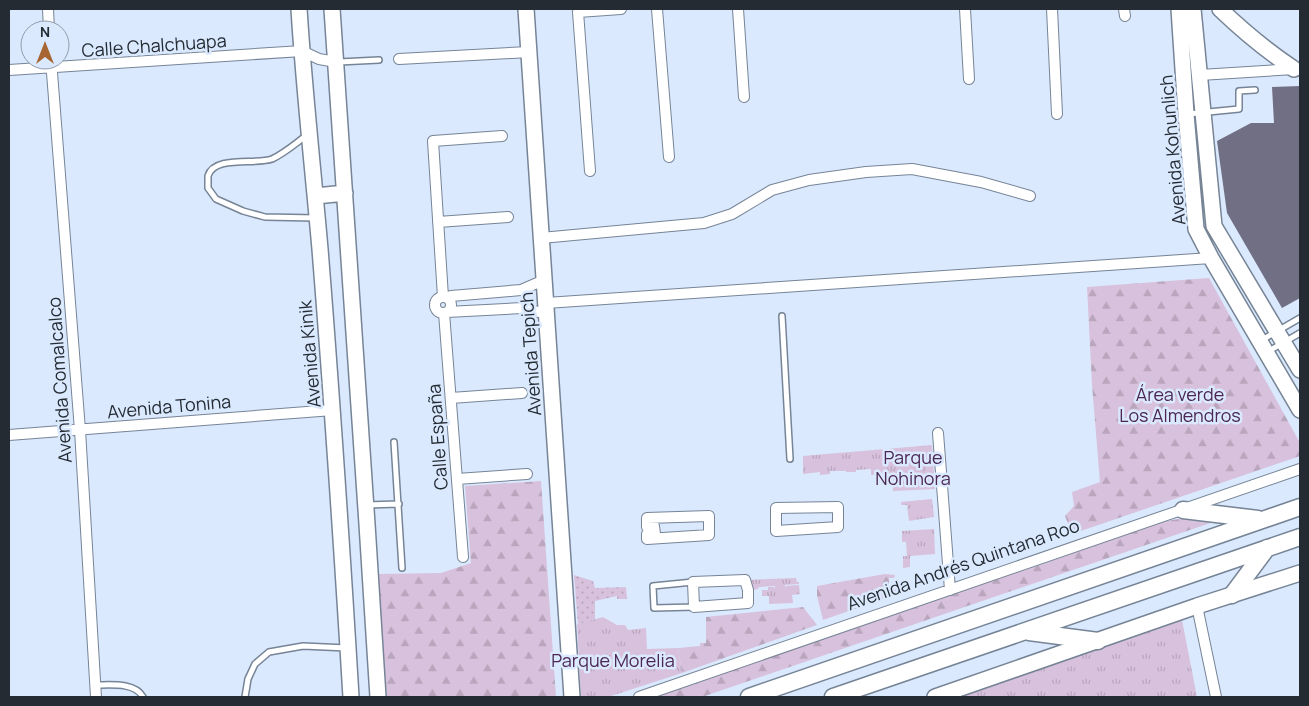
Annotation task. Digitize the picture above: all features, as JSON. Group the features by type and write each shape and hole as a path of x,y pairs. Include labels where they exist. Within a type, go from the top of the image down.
{"main road":[{"path":"749,697 1300,507"},
{"path":"1183,510 1263,520"},
{"path":"833,697 1300,537"},
{"path":"1232,595 1267,548"},
{"path":"1024,632 1098,641"}],"street":[{"name":"Avenida Kinik","path":"300,9 333,410 351,697"},
{"path":"332,9 378,697"},
{"name":"Avenida Tepich","path":"526,9 572,697"},
{"path":"590,171 578,12 621,9"},
{"path":"657,9 669,157"},
{"path":"738,9 744,97"},
{"path":"965,9 969,79"},
{"path":"1052,9 1057,114"},
{"name":"Avenida Kohunlich","path":"1179,9 1196,229 1300,410"},
{"name":"Avenida Kohunlich","path":"1193,9 1214,226 1300,370"},
{"path":"1220,9 1264,48 1297,68"},
{"path":"302,51 336,62"},
{"name":"Calle Chalchuapa","path":"70,63 302,51"},
{"path":"399,60 529,52"},
{"path":"1200,75 1297,68"},
{"name":"Avenida Comalcalco","path":"51,70 80,430 96,697"},
{"name":"Calle España","path":"463,557 446,313 438,312 435,307 437,299 445,297 433,141 502,136"},
{"path":"541,238 704,223 732,214 772,190 808,180 866,172 912,169 981,182 1030,196"},
{"path":"316,196 345,193"},
{"path":"438,222 508,217"},
{"path":"446,313 522,308 546,309 1211,258"},
{"path":"445,297 521,290 544,280"},
{"path":"460,295 461,312"},
{"path":"451,398 522,393"},
{"name":"Avenida Tonina","path":"9,435 333,410"},
{"path":"938,433 950,590"},
{"name":"Avenida Andrés Quintana Roo","path":"639,697 1300,469"},
{"path":"457,479 527,474"},
{"path":"838,507 838,526 776,531 776,508 838,507"},
{"path":"709,516 709,535 647,539 647,534 655,534 654,526 647,526 647,518 709,516"},
{"path":"341,526 367,524"},
{"path":"935,697 1197,606 1300,573"},
{"path":"694,582 745,580 748,590 748,603 694,607"},
{"path":"1197,606 1216,697"}],"lane":[{"path":"336,62 379,60"},
{"path":"1186,114 1239,110 1239,91 1255,90"},
{"path":"310,133 288,150 271,159 230,162 216,166 209,175 208,188 216,199 243,211 265,217 317,218"},
{"path":"782,316 790,459"},
{"path":"1263,347 1280,337 1300,318"},
{"path":"1263,347 1280,337 1300,333"},
{"path":"394,442 402,568"},
{"path":"366,506 399,504"},
{"path":"694,582 694,607 654,608 652,586 694,582"},
{"path":"245,697 248,679 255,664 269,652 303,646 348,648"},
{"path":"96,685 119,685 132,688 141,693 143,697"}],"green space":[{"name":"Área verde Los Almendros","path":"1209,278 1300,443 1300,456 1072,534 1065,516 1074,506 1072,492 1100,482 1092,385 1087,287"},
{"name":"Parque Nohinora","path":"932,445 935,489 893,491 893,474 871,475 871,469 856,470 856,472 830,471 830,474 820,475 820,472 803,474 803,456"},
{"path":"541,481 556,697 387,697 377,574 441,573 471,563 465,486"},
{"path":"932,499 934,517 909,521 907,505 901,505 901,502"},
{"path":"1178,519 1222,519 702,697 648,697 830,634 1034,567 1160,522"},
{"path":"934,529 935,554 910,556 910,567 903,568 903,556 907,556 906,542 902,542 902,531"},
{"path":"885,574 895,575 894,578 889,578 891,590 905,588 906,591 823,620 817,596 817,586"},
{"path":"574,575 593,581 595,588 626,587 627,599 617,599 617,596 595,601 595,619 578,624"},
{"path":"796,578 799,584 785,585 785,588 786,586 799,585 800,594 792,595 793,603 769,604 769,596 762,596 762,590 768,590 768,587 774,587 775,589 775,586 759,587 752,590 745,580"},
{"path":"803,607 817,625 682,673 678,648 700,646 700,643 706,643 706,617"},
{"name":"Parque Morelia","path":"603,617 617,625 625,625 628,630 646,628 647,649 678,648 682,673 608,697 581,697 577,624"},
{"path":"1182,620 1197,697 960,697"}],"building":[{"path":"1300,86 1300,298 1282,308 1227,213 1217,141 1251,123 1274,123 1272,87"}]}
